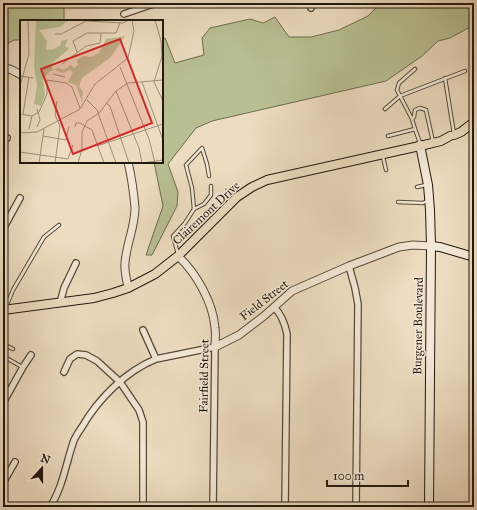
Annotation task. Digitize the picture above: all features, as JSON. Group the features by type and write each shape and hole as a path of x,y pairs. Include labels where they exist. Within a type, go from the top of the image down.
{"main road":[{"name":"Clairemont Drive","path":"4,310 94,298 128,288 155,274 178,256 237,197 252,187 267,180 441,140 461,132 474,122"},
{"name":"Burgener Boulevard","path":"420,146 430,201 429,507"},
{"name":"Field Street","path":"431,246 440,247 474,257"}],"street":[{"path":"124,14 156,3"},
{"path":"5,68 20,75"},
{"path":"128,163 135,208 126,252 125,265 128,288"},
{"path":"3,229 20,198"},
{"name":"Field Street","path":"50,507 60,487 75,439 89,415 102,399 120,382 139,368 156,359 215,347 240,335 292,291 349,266 399,247 412,245 431,246"},
{"name":"Fairfield Street","path":"178,256 186,263 208,299 215,327 213,507"},
{"path":"60,303 62,293 76,263"},
{"path":"349,266 358,304 356,507"},
{"path":"274,307 284,323 287,334 285,507"},
{"path":"143,330 156,359"},
{"path":"64,372 70,359 77,354 86,355 97,361 120,382 139,410 143,422 143,507"},
{"path":"3,403 31,355"},
{"path":"3,483 15,462"}],"lane":[{"path":"415,69 399,83 397,90 412,119 420,146"},
{"path":"385,109 400,96 465,71"},
{"path":"445,78 452,136"},
{"path":"412,119 414,117 415,110 420,108 426,110 433,142"},
{"path":"388,136 415,129"},
{"path":"194,209 192,188 186,165 202,148 209,176"},
{"path":"382,154 386,170"},
{"path":"417,187 428,185"},
{"path":"178,256 173,236 185,223 194,209 204,204 211,195 211,186"},
{"path":"398,202 423,203 430,201"},
{"path":"4,310 13,290 44,237 59,225"},
{"path":"3,344 13,349"},
{"path":"3,356 23,367"}],"green space":[{"path":"3,3 64,3 64,20 20,20 20,40 14,40 3,46"},
{"path":"381,3 474,3 474,25 450,38 438,41 422,56 386,81 212,121 196,128 168,164 178,192 177,206 152,255 146,255 163,206 154,163 163,163 163,39 165,38 175,63 204,55 202,38 210,28 250,19 263,23 275,17 289,37 311,37 339,30 368,16"}]}
